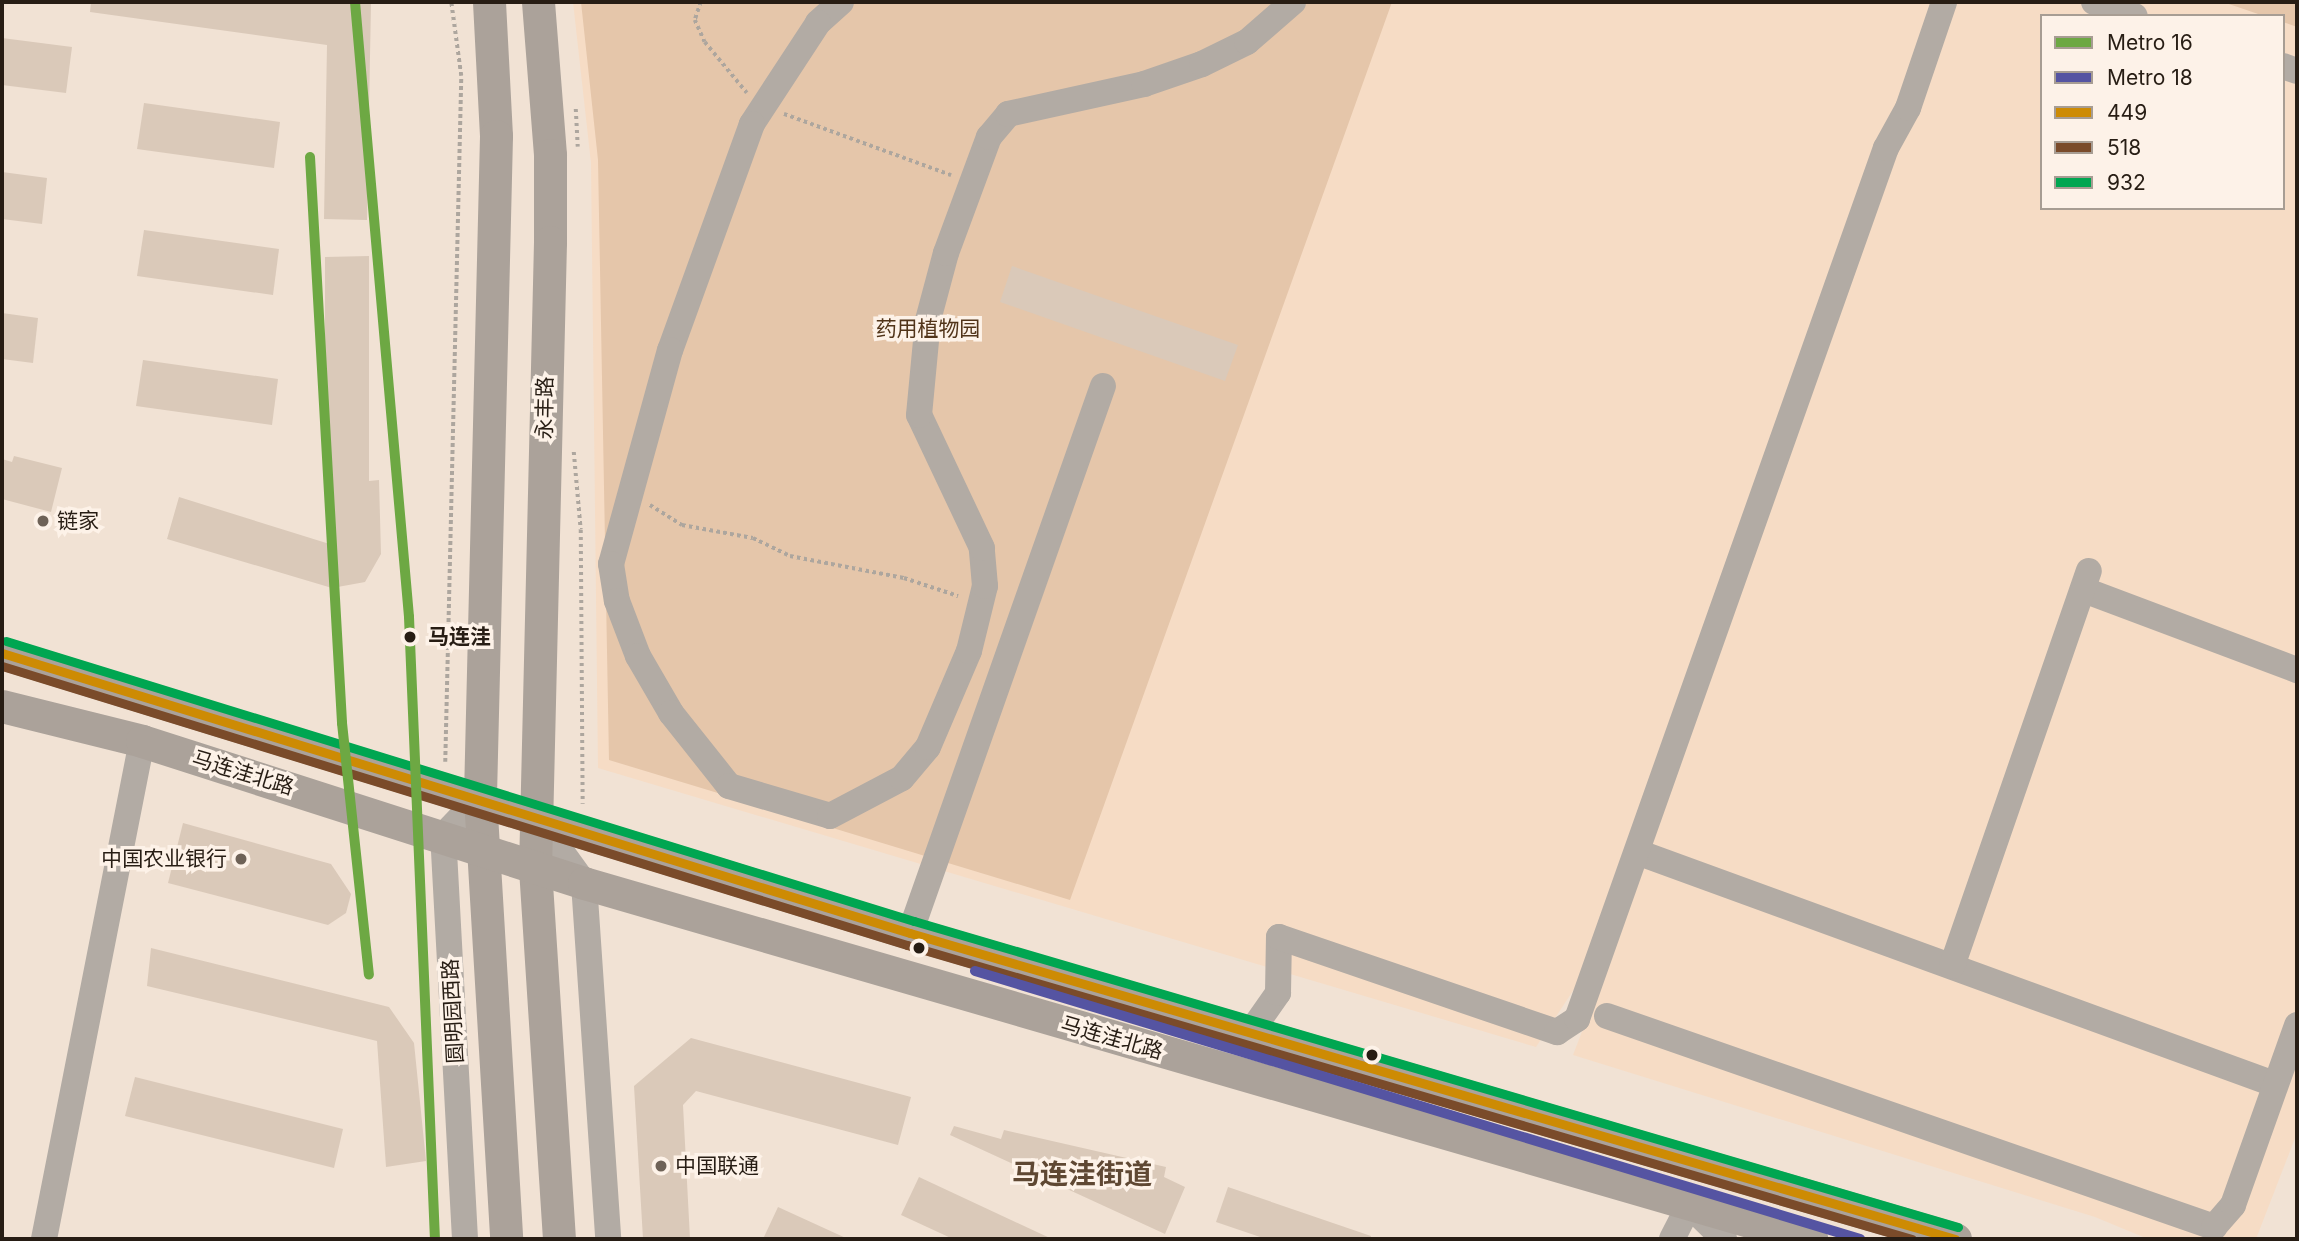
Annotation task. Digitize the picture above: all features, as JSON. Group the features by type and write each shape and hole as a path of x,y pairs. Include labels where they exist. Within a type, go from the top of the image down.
{"main road":[{"path":"2,653 480,797 496,136 489,2"},
{"name":"永丰路","path":"535,868 550,217 538,2"},
{"name":"马连洼北路","path":"2,706 142,741 482,848 584,883 1811,1239"},
{"name":"马连洼北路","path":"480,797 909,933 1955,1239"},
{"name":"圆明园西路","path":"480,797 506,1239"},
{"path":"535,868 559,1239"}],"street":[{"path":"841,2 818,23 764,103 713,221 628,495 611,564 617,601 638,656 671,713 729,786 830,816 902,778 928,747 969,651 981,604 982,548 919,415 928,320 989,137 1008,114 1144,84 1202,64 1247,42 1293,2"},
{"path":"1250,1033 1278,993 1279,937 1558,1032 1577,1019 1886,148 1908,108 1944,2"},
{"path":"2094,2 2129,14"},
{"path":"909,933 1103,386"},
{"path":"1952,966 2086,581 2297,670"},
{"path":"44,1239 142,741"},
{"path":"443,836 480,797"},
{"path":"536,815 584,883 608,1239"},
{"name":"圆明园西路","path":"443,836 465,1239"},
{"path":"1637,852 2274,1084"},
{"path":"1607,1016 2214,1227 2233,1205 2297,1025"},
{"path":"1672,1239 1689,1205"},
{"name":"马连洼北路","path":"1689,1205 1724,1239"}],"path":[{"path":"444,786 461,76 452,2"},
{"path":"701,2 695,20 705,42 737,85 764,103 972,185"},
{"path":"575,100 578,155"},
{"path":"574,439 581,530 583,830"},
{"path":"628,495 682,525 753,538 790,556 904,578 981,604"}],"shaded area":[{"path":"573,2 2297,2 2297,1133 2256,1239 2148,1239 2095,1217 1573,1055 1588,1016 1584,974 1536,1047 598,768 591,163"}],"green space":[{"name":"药用植物园","path":"581,2 1392,2 1070,900 609,760 598,160"},
{"path":"2223,2 2297,2 2297,27 2285,23 2285,14 2258,14"}],"building":[{"path":"91,2 371,2 367,220 324,219 327,45 90,12"},
{"path":"2,38 72,47 66,93 2,85"},
{"path":"144,103 280,122 274,168 137,149"},
{"path":"2,172 47,178 42,224 2,219"},
{"path":"144,230 279,249 273,295 137,276"},
{"path":"369,256 369,481 379,480 381,554 365,582 332,588 167,539 179,497 336,546 331,458 325,458 325,257"},
{"path":"1012,266 1238,345 1225,381 1000,302"},
{"path":"2,313 38,318 33,363 2,359"},
{"path":"143,360 278,379 272,425 136,406"},
{"path":"14,456 62,468 51,512 2,499 2,459 12,462"},
{"path":"183,823 331,864 351,894 346,913 328,925 168,883"},
{"path":"151,948 389,1007 414,1043 426,1161 386,1167 377,1041 147,986"},
{"path":"691,1038 911,1097 898,1145 696,1091 683,1105 690,1239 643,1239 634,1086"},
{"path":"135,1077 343,1129 334,1168 125,1116"},
{"path":"954,1126 1001,1139 1004,1130 1166,1167 1164,1177 1185,1187 1165,1234 950,1135"},
{"path":"919,1177 1052,1239 953,1239 901,1215"},
{"path":"1228,1187 1371,1236 1370,1239 1266,1239 1216,1222"},
{"path":"778,1207 848,1239 763,1239"}],"metro line":[{"name":"16","path":"355,2 409,617 435,1239"},
{"name":"16","path":"310,157 342,723 369,975"},
{"name":"18","path":"975,971 1860,1239"}],"transit line":[{"name":"932","path":"6,641 914,921 1958,1227"},
{"name":"449","path":"2,653 910,933 1955,1239"},
{"name":"518","path":"2,666 907,945 1912,1239"}],"place":[{"name":"链家","path":"43,521"},
{"name":"马连洼","path":"410,637"},
{"name":"中国农业银行","path":"241,859"},
{"name":"中国联通","path":"661,1166"}],"district":[{"name":"马连洼街道","path":"1082,1174"}]}
